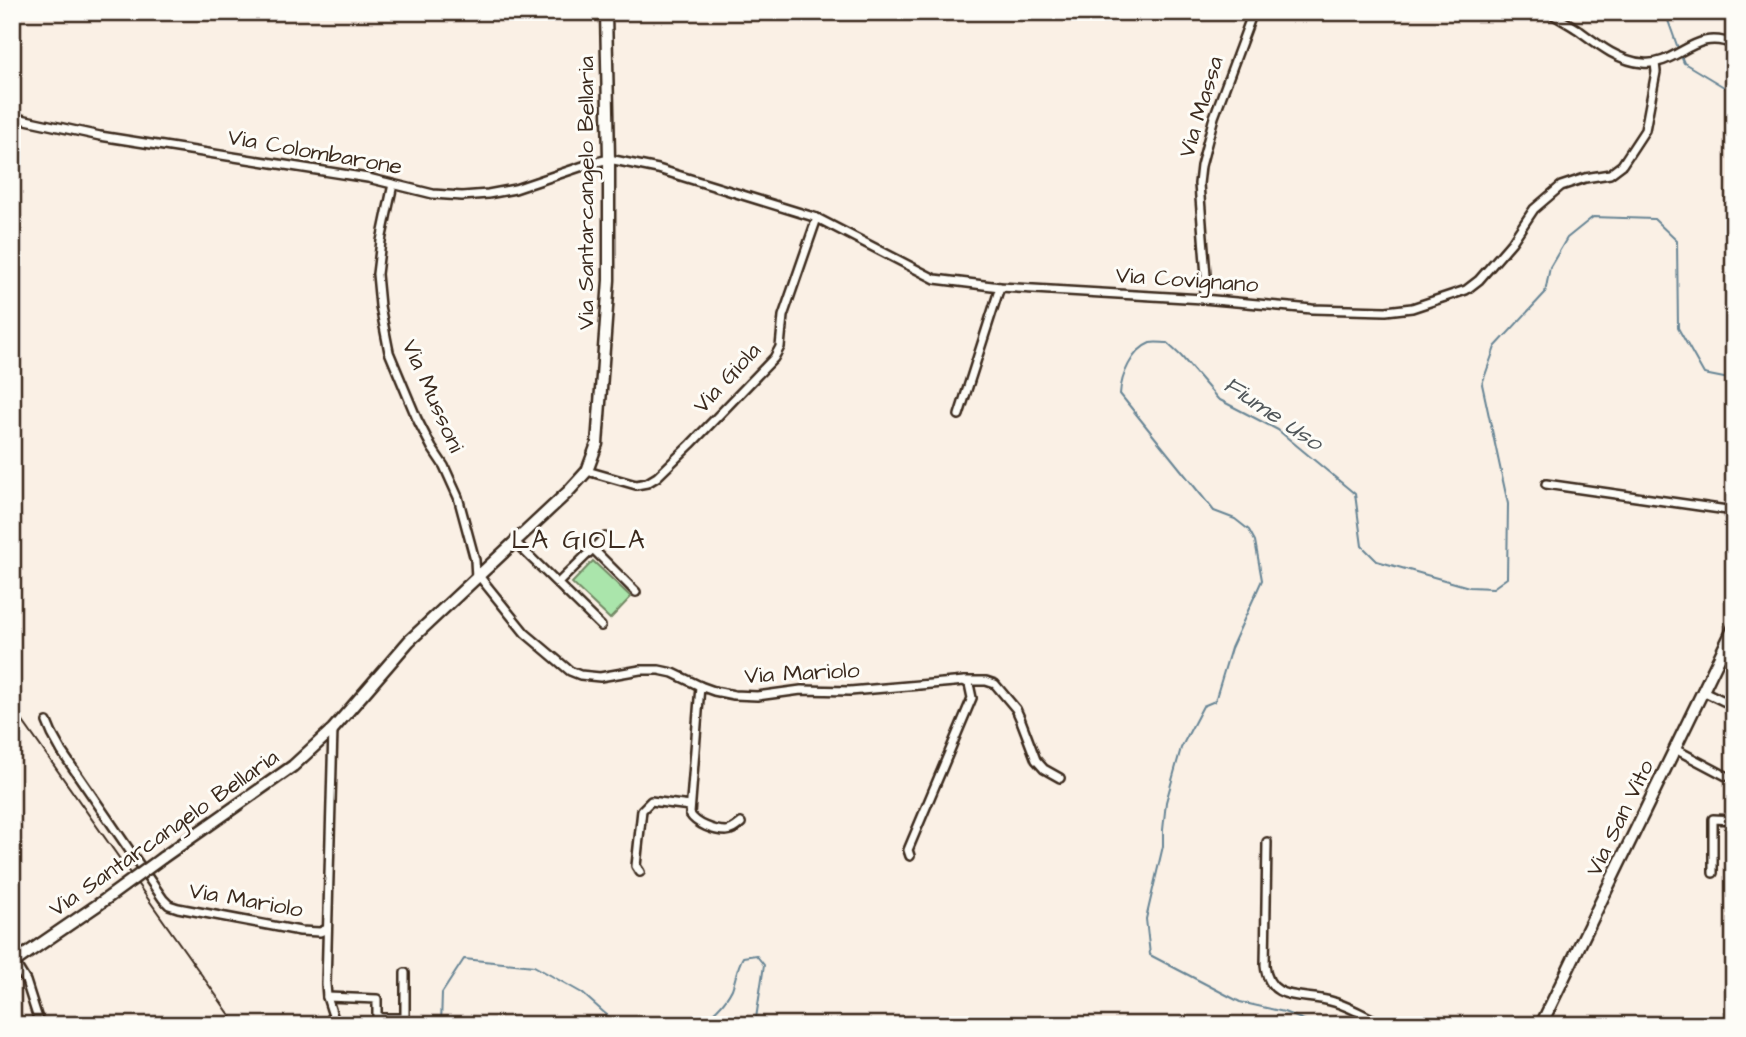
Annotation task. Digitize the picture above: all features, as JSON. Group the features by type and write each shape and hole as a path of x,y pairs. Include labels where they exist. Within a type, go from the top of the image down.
{"street":[{"name":"Via Santarcangelo Bellaria","path":"12,962 99,904 293,766 333,729 409,641 587,471 597,444 609,281 606,12"},
{"name":"Via Massa","path":"1203,299 1206,264 1199,184 1201,166 1214,117 1253,12"},
{"path":"1549,12 1601,47 1625,59 1642,63 1655,63 1709,39 1723,39 1734,44"},
{"name":"Via Covignano","path":"609,159 658,169 817,218 935,279 1000,287 1203,299 1312,309 1386,311 1412,308 1466,290 1479,280 1512,242 1534,209 1560,186 1610,174 1622,165 1644,130 1656,72 1655,63"},
{"name":"Via Colombarone","path":"12,117 100,136 341,173 433,194 462,196 515,189 609,159"},
{"name":"Via Mussoni","path":"393,184 377,274 389,352 417,419 458,497 475,559 477,577"},
{"name":"Via Giola","path":"587,471 636,485 657,477 774,358 780,347 783,316 817,218"},
{"path":"959,415 1000,287"},
{"path":"1546,484 1734,511"},
{"path":"558,583 606,537"},
{"path":"515,542 601,626"},
{"path":"593,549 636,592"},
{"name":"Via Mariolo","path":"477,577 526,633 570,670 590,677 659,670 688,679 700,687 734,695 757,696 801,690 850,691 976,680 995,684 1016,709 1036,760 1044,769 1060,778"},
{"name":"Via San Vito","path":"1541,1025 1703,691 1731,641 1734,627"},
{"path":"910,856 908,850 972,698 969,684 964,681"},
{"path":"700,687 690,814 705,826 726,831 733,830 741,823"},
{"path":"1703,691 1734,706"},
{"name":"Via Mariolo","path":"47,722 62,752 169,905 300,931 320,932 327,929"},
{"path":"333,729 326,984 327,997 336,1025"},
{"path":"1675,749 1726,776"},
{"path":"640,872 636,866 642,810 647,803 651,801 690,806"},
{"path":"1713,873 1713,820 1734,820"},
{"path":"1267,842 1266,978 1277,991 1333,1001 1384,1025"},
{"path":"12,962 26,981 40,1025"},
{"path":"327,997 377,999 377,1017 405,1018 405,973"}],"green space":[{"path":"593,561 631,597 610,619 572,583"}],"waterway":[{"name":"Fiume Uso","path":"1665,12 1679,51"},
{"name":"Fiume Uso","path":"1681,56 1684,63 1734,93"},
{"name":"Fiume Uso","path":"1316,1025 1284,1012 1240,1002 1150,955 1146,919 1163,846 1166,802 1181,748 1203,706 1215,701 1231,648 1262,580 1255,541 1249,530 1235,519 1214,511 1120,394 1125,372 1133,357 1150,343 1167,343 1218,399 1278,430 1355,494 1362,546 1377,561 1469,587 1493,588 1507,578 1508,504 1482,384 1495,347 1545,293 1550,267 1567,238 1593,217 1654,219 1677,241 1678,328 1704,374 1734,380"},
{"name":"Fiume Uso","path":"697,1025 729,995 743,957 756,955 764,965 755,1025"},
{"name":"Fiume Uso","path":"441,1025 442,993 464,959 534,966 582,993 620,1025"}],"railway":[{"path":"12,706 237,1025"}],"district":[{"name":"LA GIOLA","path":"579,540"}]}
